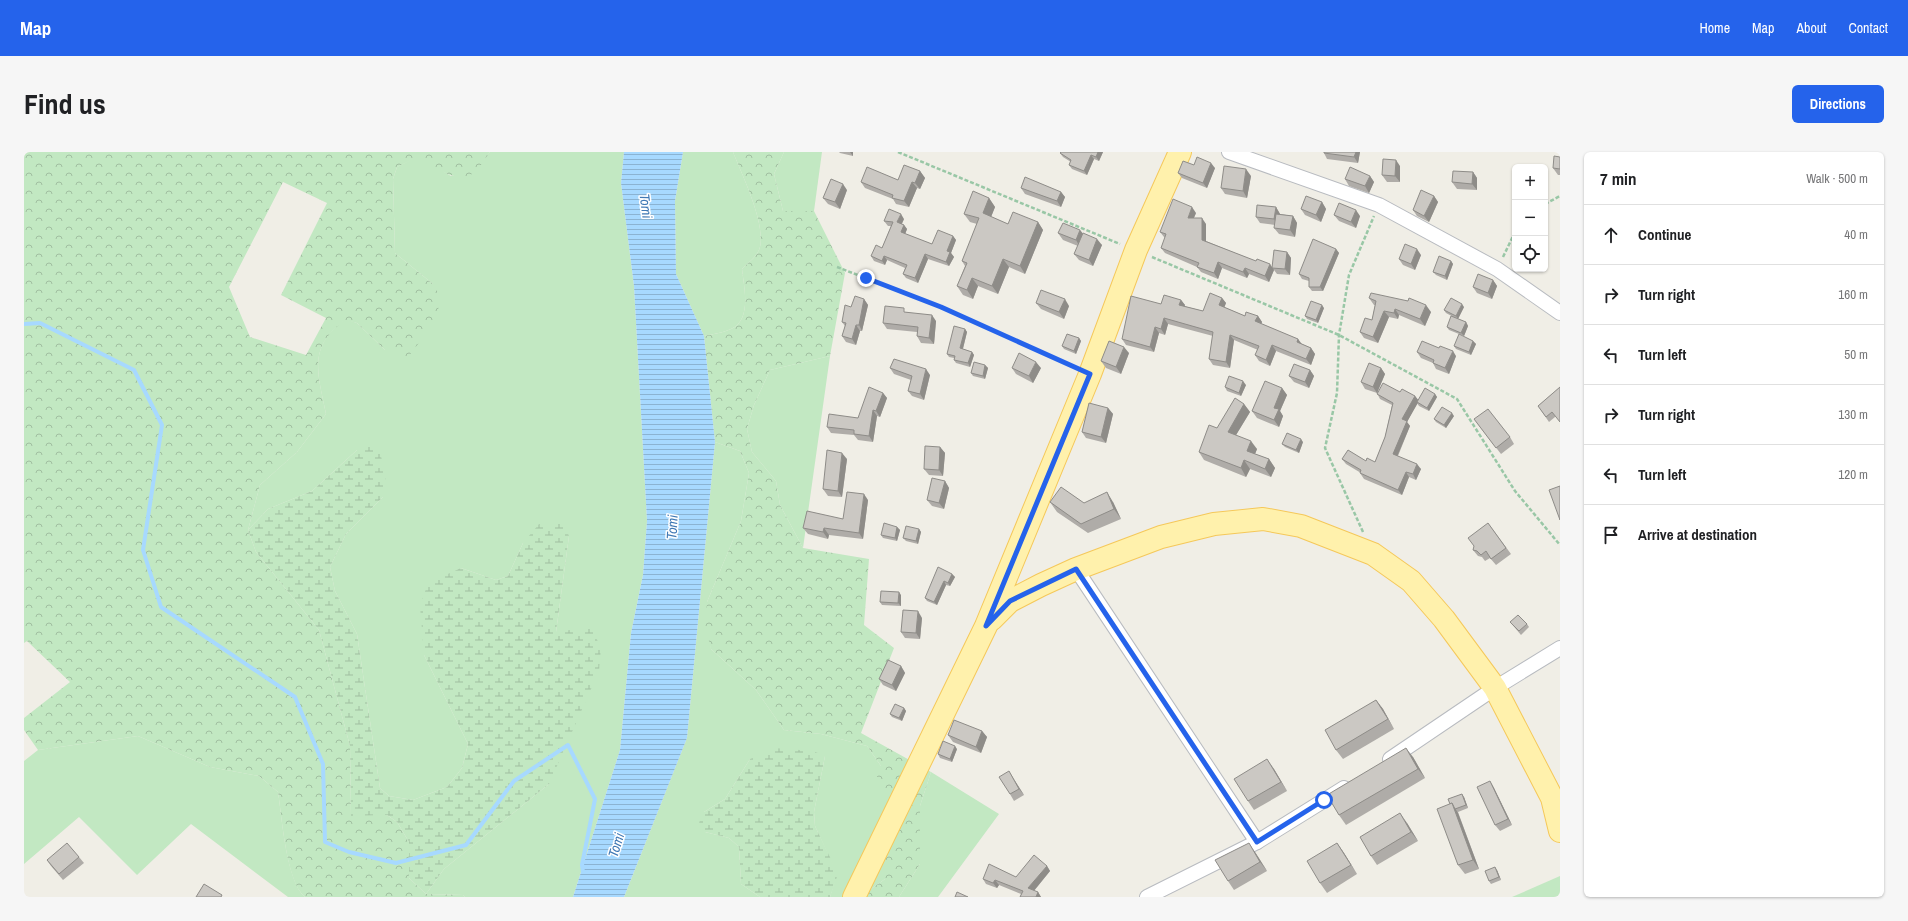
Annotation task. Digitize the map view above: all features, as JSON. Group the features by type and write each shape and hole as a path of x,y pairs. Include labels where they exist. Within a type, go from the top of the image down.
{"main road":[{"path":"854,897 986,626 1090,374 1136,250 1180,152"},
{"path":"986,626 1010,601 1076,569 1161,537 1214,524 1263,519 1301,526 1373,554 1411,581 1444,619 1494,688 1552,798 1560,831"}],"street":[{"path":"1229,152 1379,205 1497,268 1560,313"},
{"path":"1076,569 1257,842"},
{"path":"1377,767 1494,688 1560,648"},
{"path":"1147,897 1257,842 1357,780"}],"path":[{"path":"898,152 1339,334 1457,399 1515,491 1560,545"},
{"path":"1548,202 1560,196"},
{"path":"1373,554 1325,448 1337,393 1339,334 1349,275 1379,205"},
{"path":"1497,268 1513,236"},
{"path":"837,267 941,307 1090,374"}],"green space":[{"path":"24,152 490,152 477,170 468,176 453,176 418,157 397,167 393,179 395,253 433,284 439,294 438,318 408,357 385,350 357,323 345,320 333,330 320,351 318,362 318,374 326,414 297,452 260,485 248,530 256,552 319,630 350,746 351,815 387,815 397,822 409,842 409,878 426,894 463,895 465,897 305,897 293,878 289,864 278,792 259,776 210,767 138,736 38,750 24,730 24,718 70,682 27,641 24,643","holes":["283,182 327,203 281,295 326,318 306,355 250,337 229,287"]},
{"path":"490,152 624,152 621,183 634,286 647,521 643,575 631,633 620,750 573,897 465,897 463,895 426,894 444,869 549,784 556,632 569,536 523,543 508,576 496,580 461,568 424,655 468,744 462,768 447,787 413,800 389,796 380,788 357,634 335,591 330,567 346,534 383,497 357,450 312,491 268,509 248,530 260,485 297,452 326,414 318,374 320,351 325,340 345,319 357,323 385,350 433,284 395,253 393,179 397,167 418,156 451,176 474,172"},
{"path":"683,152 733,152 753,201 760,228 761,240 758,253 742,269 745,302 742,318 738,325 731,329 704,336 676,274 675,201"},
{"path":"733,152 784,152 774,174 783,211 814,211 845,273 830,356 770,370 754,405 747,429 752,452 776,481 780,505 803,548 869,559 864,625 894,648 861,733 931,772 920,806 920,864 899,897 863,897 864,894 885,879 884,867 872,847 892,802 877,777 881,766 867,746 821,734 784,730 756,690 711,649 705,626 707,602 741,521 749,473 740,451 715,442 704,336 731,329 738,325 742,318 745,302 742,269 758,253 761,240 760,228 753,201"},
{"path":"784,152 822,152 814,211 783,211 774,174"},
{"path":"830,356 803,548 780,505 776,481 752,452 747,429 754,405 770,370"},
{"path":"715,442 740,451 749,473 741,521 707,602 711,649 756,690 784,730 821,734 867,746 881,766 892,802 872,846 885,867 885,879 864,894 863,897 830,897 837,874 815,826 814,812 825,756 750,759 725,799 704,812 705,832 729,838 739,847 741,884 760,897 624,897 687,738"},
{"path":"368,445 379,450 386,473 383,497 346,534 330,567 335,591 357,634 380,788 389,796 413,800 447,787 462,768 468,744 424,655 420,606 428,583 461,568 496,580 508,576 523,543 539,524 563,524 569,536 556,632 591,627 601,648 599,671 549,784 444,869 426,894 409,878 409,842 397,822 387,815 351,816 350,746 319,630 256,552 248,530 268,509 312,491 357,450"},
{"path":"138,736 210,767 259,776 278,792 289,863 293,877 305,897 288,897 191,824 137,875 79,817 24,864 24,761 38,750"},
{"path":"774,748 813,751 825,756 814,812 815,826 838,874 830,897 760,897 741,884 739,847 729,838 705,832 699,823 704,812 725,799 750,759"},
{"path":"931,772 999,814 938,897 899,897 920,864 920,806"},
{"path":"1560,876 1560,897 1512,897"}],"water":[{"name":"Tomi","path":"624,152 683,152 675,201 676,274 704,336 715,442 687,738 624,897 573,897 620,750 631,633 643,575 647,521 634,286 621,183"}],"building":[{"path":"1098,152 1096,157 1091,155 1084,171 1069,165 1071,160 1060,153"},
{"path":"1324,152 1356,152 1354,157"},
{"path":"1554,156 1560,157 1560,169 1553,168"},
{"path":"1197,157 1211,163 1203,183 1178,173 1183,161 1194,165"},
{"path":"1383,159 1396,160 1395,176 1382,175"},
{"path":"904,165 920,171 915,183 912,182 904,201 892,198 893,195 861,182 867,167 898,180"},
{"path":"1224,166 1246,169 1243,191 1221,188"},
{"path":"1350,167 1370,176 1365,186 1345,179"},
{"path":"1453,171 1473,172 1472,184 1452,182"},
{"path":"1025,177 1061,192 1057,201 1021,188"},
{"path":"831,179 843,184 835,202 823,198"},
{"path":"1421,190 1434,196 1424,216 1413,210"},
{"path":"973,191 989,198 983,213 1008,224 1013,212 1038,222 1020,266 1003,259 992,286 972,278 967,290 957,286 967,263 962,261 979,218 964,214"},
{"path":"1306,196 1322,202 1316,215 1301,209"},
{"path":"1173,199 1192,207 1188,218 1202,218 1202,240 1256,261 1257,259 1270,264 1265,276 1245,268 1243,272 1218,262 1214,273 1197,267 1199,263 1161,248 1166,234 1160,232"},
{"path":"1339,203 1356,210 1351,222 1334,215"},
{"path":"1257,205 1276,207 1274,219 1256,217"},
{"path":"889,209 901,214 897,222 904,225 901,232 932,244 938,230 953,236 947,251 950,252 946,262 925,254 915,278 903,274 907,265 884,256 882,261 871,256 876,245 882,248 893,222 884,221"},
{"path":"1276,214 1293,216 1290,230 1274,228"},
{"path":"1063,223 1080,230 1076,240 1058,233"},
{"path":"1083,233 1097,239 1089,260 1074,254"},
{"path":"1313,239 1336,249 1320,287 1309,287 1309,278 1299,274"},
{"path":"1405,244 1417,249 1411,264 1399,259"},
{"path":"1274,250 1287,252 1285,269 1272,268"},
{"path":"1439,256 1451,261 1445,276 1433,272"},
{"path":"1478,274 1493,280 1488,293 1473,287"},
{"path":"1041,290 1065,299 1059,312 1036,303"},
{"path":"1210,293 1222,298 1219,305 1245,316 1246,312 1258,316 1255,321 1298,339 1297,342 1311,348 1306,359 1272,345 1266,360 1255,355 1259,346 1230,335 1226,362 1209,359 1213,332 1164,318 1161,329 1155,327 1150,347 1122,339 1131,296 1161,304 1164,295 1181,300 1179,305 1203,311"},
{"path":"1371,293 1408,301 1409,298 1426,305 1420,319 1395,309 1394,313 1384,311 1373,337 1360,332 1365,318 1372,320 1376,301 1369,298"},
{"path":"855,296 864,299 859,325 856,325 852,339 842,336 846,323 842,322 845,305 851,307"},
{"path":"1451,298 1462,304 1456,316 1444,310"},
{"path":"1311,301 1322,305 1316,320 1305,316"},
{"path":"885,306 904,308 904,312 932,315 929,338 917,336 918,327 883,323"},
{"path":"1451,316 1466,322 1461,333 1447,327"},
{"path":"954,326 965,329 960,348 972,352 968,363 954,360 955,356 947,354"},
{"path":"1067,334 1079,338 1074,351 1062,346"},
{"path":"1459,334 1473,341 1469,352 1454,346"},
{"path":"1109,341 1124,347 1116,367 1101,361"},
{"path":"1422,341 1439,348 1440,346 1453,351 1445,368 1433,363 1434,360 1417,352"},
{"path":"1019,353 1036,362 1029,376 1012,368"},
{"path":"894,359 926,369 920,394 908,391 912,376 890,368"},
{"path":"974,362 985,365 983,376 971,373"},
{"path":"1369,363 1381,368 1373,387 1361,382"},
{"path":"1294,364 1310,370 1305,382 1289,376"},
{"path":"1229,376 1243,381 1239,393 1225,387"},
{"path":"1265,381 1282,388 1274,408 1279,409 1274,420 1252,411"},
{"path":"1383,383 1400,392 1402,389 1415,396 1402,419 1407,421 1393,454 1417,464 1413,474 1406,472 1398,490 1360,473 1361,470 1342,459 1348,450 1366,461 1367,458 1375,462 1385,437 1393,403 1377,394"},
{"path":"869,387 883,393 876,411 873,410 869,436 854,434 854,430 827,427 829,414 858,418"},
{"path":"1560,387 1560,422 1552,412 1546,417 1538,406"},
{"path":"1425,388 1435,394 1427,408 1417,402"},
{"path":"1235,398 1244,404 1228,432 1251,441 1247,451 1269,459 1265,469 1244,460 1241,468 1199,452 1209,425 1217,428"},
{"path":"1089,403 1108,408 1101,437 1082,432"},
{"path":"1442,407 1452,413 1444,425 1434,419"},
{"path":"1488,409 1510,437 1496,448 1474,419"},
{"path":"1287,433 1301,439 1296,450 1282,444"},
{"path":"925,446 940,447 939,470 924,469"},
{"path":"827,450 842,453 838,491 823,489"},
{"path":"932,478 945,481 939,503 927,500"},
{"path":"1560,486 1560,520 1549,490"},
{"path":"1061,487 1084,503 1107,492 1114,509 1081,524 1050,502"},
{"path":"847,492 864,494 859,533 824,528 823,532 803,528 807,511 843,519"},
{"path":"884,523 897,527 895,538 881,535"},
{"path":"1488,523 1506,548 1491,559 1486,551 1481,555 1477,551 1473,550 1474,546 1468,538"},
{"path":"906,526 919,529 916,541 903,538"},
{"path":"938,567 952,574 948,583 944,581 934,602 925,598"},
{"path":"881,591 899,592 898,603 880,602"},
{"path":"903,610 918,611 916,633 901,632"},
{"path":"1518,615 1527,624 1519,631 1510,622"},
{"path":"888,660 901,666 892,685 879,679"},
{"path":"1376,700 1388,719 1336,750 1325,730"},
{"path":"895,704 904,708 899,718 890,714"},
{"path":"954,720 982,731 976,747 948,735"},
{"path":"943,741 955,746 950,759 938,754"},
{"path":"1406,748 1418,769 1339,815 1327,795"},
{"path":"1267,759 1281,782 1248,801 1234,779"},
{"path":"1009,771 1019,789 1010,794 999,777"},
{"path":"1490,781 1508,819 1495,825 1477,787"},
{"path":"1462,794 1466,805 1455,809 1452,803 1450,804 1448,799"},
{"path":"1452,803 1473,860 1458,865 1437,809"},
{"path":"1400,813 1411,832 1371,856 1360,837"},
{"path":"67,843 79,857 59,874 47,860"},
{"path":"1249,843 1260,862 1228,881 1215,860"},
{"path":"1337,843 1351,865 1320,883 1307,861"},
{"path":"1034,855 1047,866 1028,888 1038,892 1036,897 1020,897 1023,891 995,880 993,883 983,879 989,864 1016,877"},
{"path":"1495,867 1499,877 1489,881 1485,871"},
{"path":"204,884 222,895 221,897 196,897"},
{"path":"957,892 968,897 955,897"}],"waterway":[{"path":"24,324 40,323 134,370 162,425 143,550 161,607 295,697 323,764 325,842 349,852 396,863 466,845 514,781 568,745 595,799 582,865 583,872"}],"route":[{"path":"866,278 941,307 1090,374 986,626 1010,601 1076,569 1257,842 1324,800"}]}
